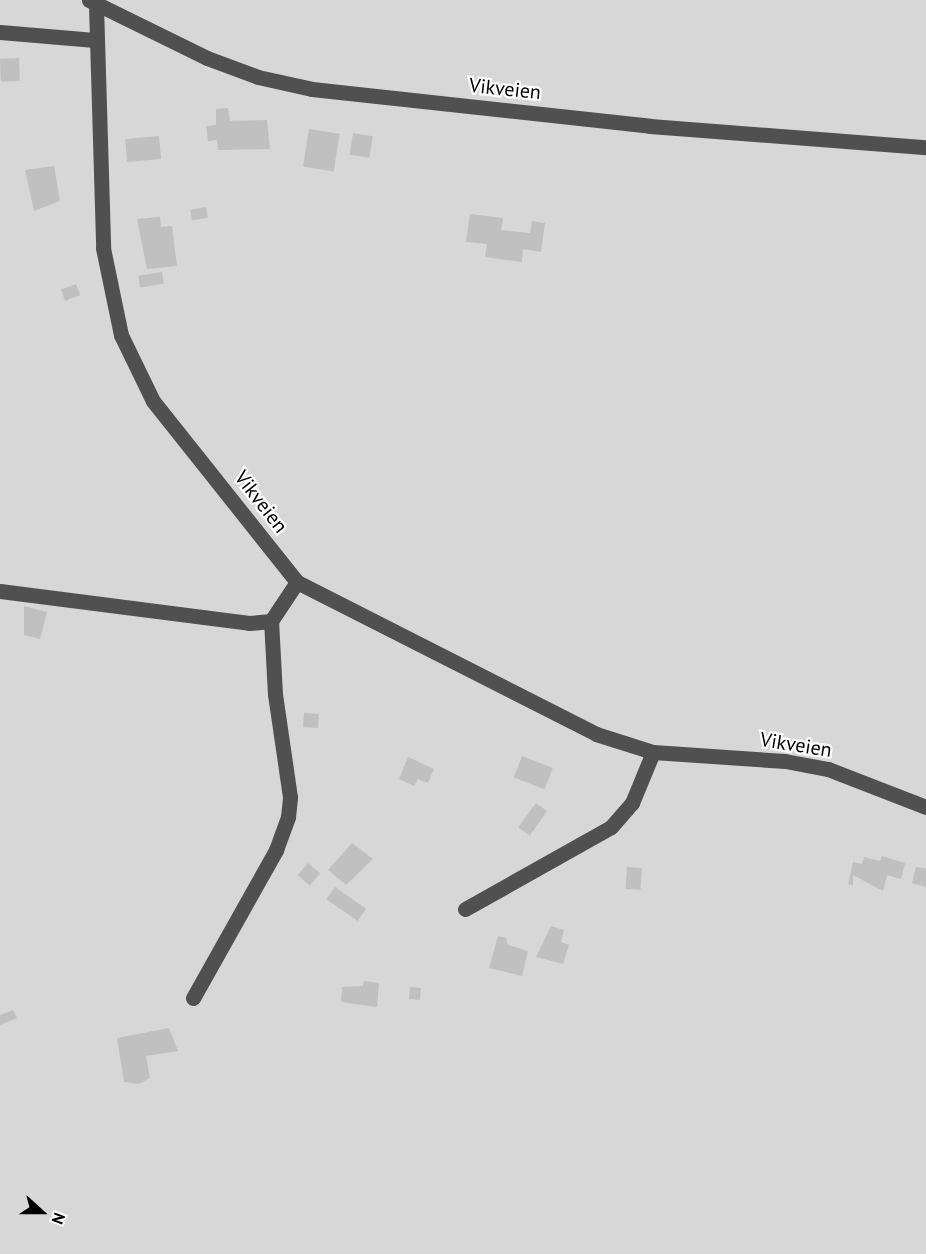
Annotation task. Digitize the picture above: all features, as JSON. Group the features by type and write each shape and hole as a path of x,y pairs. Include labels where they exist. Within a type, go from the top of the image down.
{"street":[{"name":"Vikveien","path":"92,3 104,248 121,335 153,401 297,582 596,734 653,752 785,761 828,769 926,807"},
{"name":"Vikveien","path":"92,3 207,58 258,77 312,89 650,126 926,147"},
{"path":"0,32 95,40"},
{"path":"192,998 276,850 288,817 291,797 275,694 271,621 297,582"},
{"path":"0,591 237,622 271,621"},
{"path":"465,909 611,827 632,803 653,752"}],"shaded area":[{"path":"0,0 926,0 926,1254 0,1254"}],"building":[{"path":"19,58 20,81 1,82 0,59"},
{"path":"228,108 230,121 267,120 270,149 218,150 217,140 208,141 206,126 216,125 216,109"},
{"path":"309,129 340,134 334,171 303,167"},
{"path":"353,133 373,136 369,158 350,155"},
{"path":"159,136 161,159 127,162 125,139"},
{"path":"54,166 60,201 34,211 25,170"},
{"path":"206,207 208,218 192,221 190,210"},
{"path":"470,214 503,218 501,230 530,233 532,221 545,223 541,252 523,249 522,262 485,257 487,244 466,242"},
{"path":"160,217 161,227 172,226 177,266 147,269 137,219"},
{"path":"162,272 164,284 140,288 138,276"},
{"path":"76,284 80,295 65,301 61,289"},
{"path":"24,606 47,612 40,639 24,635"},
{"path":"304,713 319,714 318,728 303,727"},
{"path":"522,756 553,768 545,789 514,777"},
{"path":"408,757 434,769 428,783 418,779 414,786 399,779"},
{"path":"536,803 547,811 530,835 518,827"},
{"path":"352,843 373,859 346,885 328,870"},
{"path":"882,856 905,863 901,879 887,875 883,891 853,875 853,885 848,884 853,862 862,864 864,857 880,861"},
{"path":"308,863 320,873 310,886 298,875"},
{"path":"627,867 642,868 640,890 625,889"},
{"path":"916,867 926,869 926,887 912,883"},
{"path":"335,887 366,909 358,921 326,899"},
{"path":"551,926 564,930 561,942 569,945 563,964 536,957"},
{"path":"498,936 506,938 508,945 528,951 522,976 489,968"},
{"path":"364,981 379,983 377,1007 341,1002 342,987 363,986"},
{"path":"410,987 421,988 420,1000 409,999"},
{"path":"13,1010 17,1018 0,1025 0,1015"},
{"path":"169,1028 178,1051 146,1056 150,1078 138,1084 124,1082 117,1038"}]}
